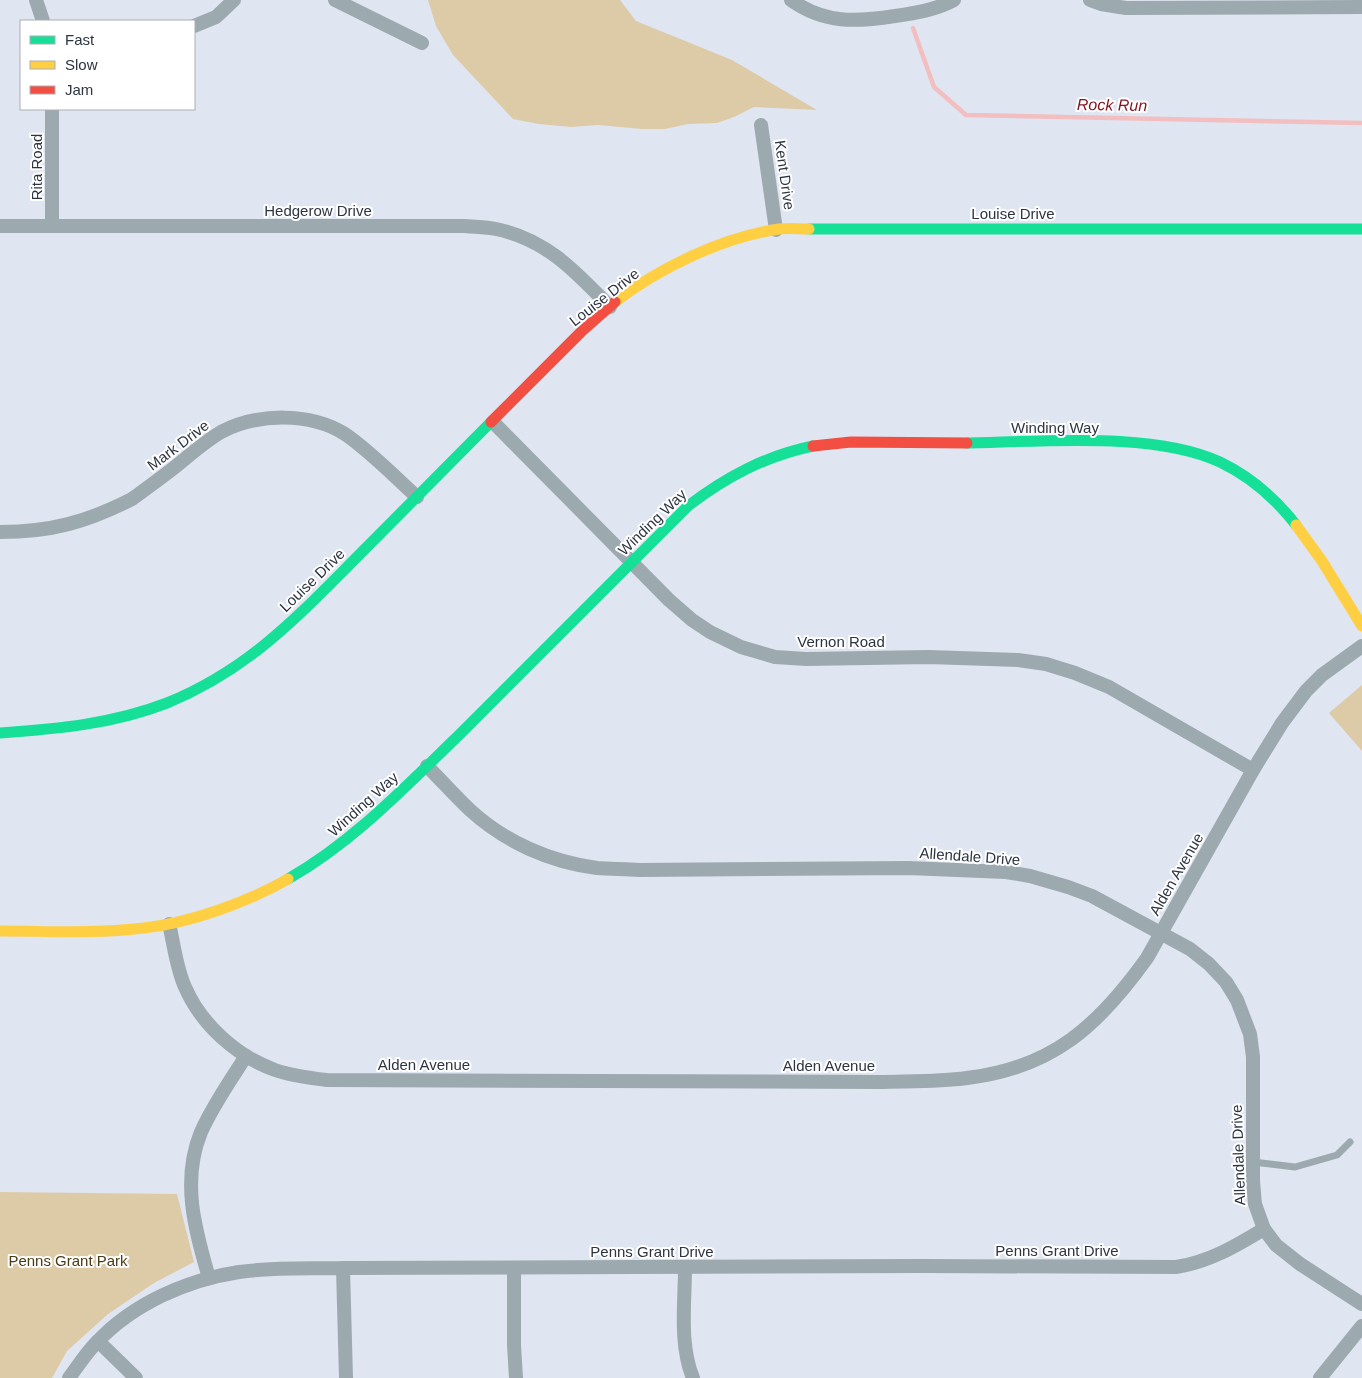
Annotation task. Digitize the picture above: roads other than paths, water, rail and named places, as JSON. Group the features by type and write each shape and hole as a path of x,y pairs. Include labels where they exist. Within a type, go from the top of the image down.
{"street":[{"path":"36,0 43,20"},
{"path":"195,26 216,17 234,0"},
{"path":"335,0 422,43"},
{"path":"791,0 800,6 832,18 864,20 932,10 954,0"},
{"path":"1090,0 1101,4 1126,8 1362,8"},
{"name":"Rita Road","path":"52,110 52,225"},
{"name":"Kent Drive","path":"761,125 776,230"},
{"name":"Hedgerow Drive","path":"0,226 465,226 496,229 514,234 551,252 566,263 610,307"},
{"name":"Louise Drive","path":"0,733 76,727 144,711 204,687 239,665 265,646 299,615 581,332 610,307 646,281 679,262 710,249 776,230 838,228 1362,228"},
{"name":"Mark Drive","path":"0,532 55,528 79,522 119,506 140,494 204,443 221,432 245,423 264,419 299,419 331,427 345,435 380,462 417,497"},
{"name":"Vernon Road","path":"493,422 669,600 692,620 710,632 741,647 775,657 806,659 929,657 1018,660 1046,664 1109,687 1253,770"},
{"name":"Winding Way","path":"0,931 97,932 168,924 211,913 242,901 279,884 316,863 370,821 677,516 713,486 752,463 797,448 823,444 867,442 1097,442 1150,444 1181,449 1214,460 1235,470 1254,482 1274,499 1288,513 1311,544 1362,626"},
{"name":"Alden Avenue","path":"168,924 182,978 193,1003 212,1028 246,1056 274,1070 300,1077 327,1080 879,1082 968,1078 996,1073 1041,1058 1090,1026 1127,986 1147,958 1253,770 1282,723 1306,691 1322,675 1362,646"},
{"name":"Allendale Drive","path":"427,766 470,810 492,828 531,850 549,858 573,864 597,868 639,870 908,868 1006,872 1040,879 1092,896 1190,949 1209,964 1226,982 1242,1008 1250,1034 1253,1058 1255,1204 1264,1230 1276,1245 1300,1264 1362,1304"},
{"path":"209,1278 192,1214 190,1187 194,1155 201,1132 213,1109 246,1056"},
{"name":"Penns Grant Drive","path":"69,1378 98,1340 143,1306 185,1285 240,1272 271,1269 343,1268 1176,1267 1195,1264 1216,1256 1264,1230"},
{"path":"685,1267 684,1338 686,1357 693,1378"},
{"path":"343,1268 346,1378"},
{"path":"514,1268 516,1378"},
{"path":"1320,1378 1362,1326"},
{"path":"98,1340 136,1378"}],"lane":[{"path":"1253,1162 1295,1167 1337,1155 1350,1142"}],"waterway":[{"name":"Rock Run","path":"913,28 934,87 966,115 1362,123"}],"park label":[{"name":"Penns Grant Park","path":"68,1260"}]}
